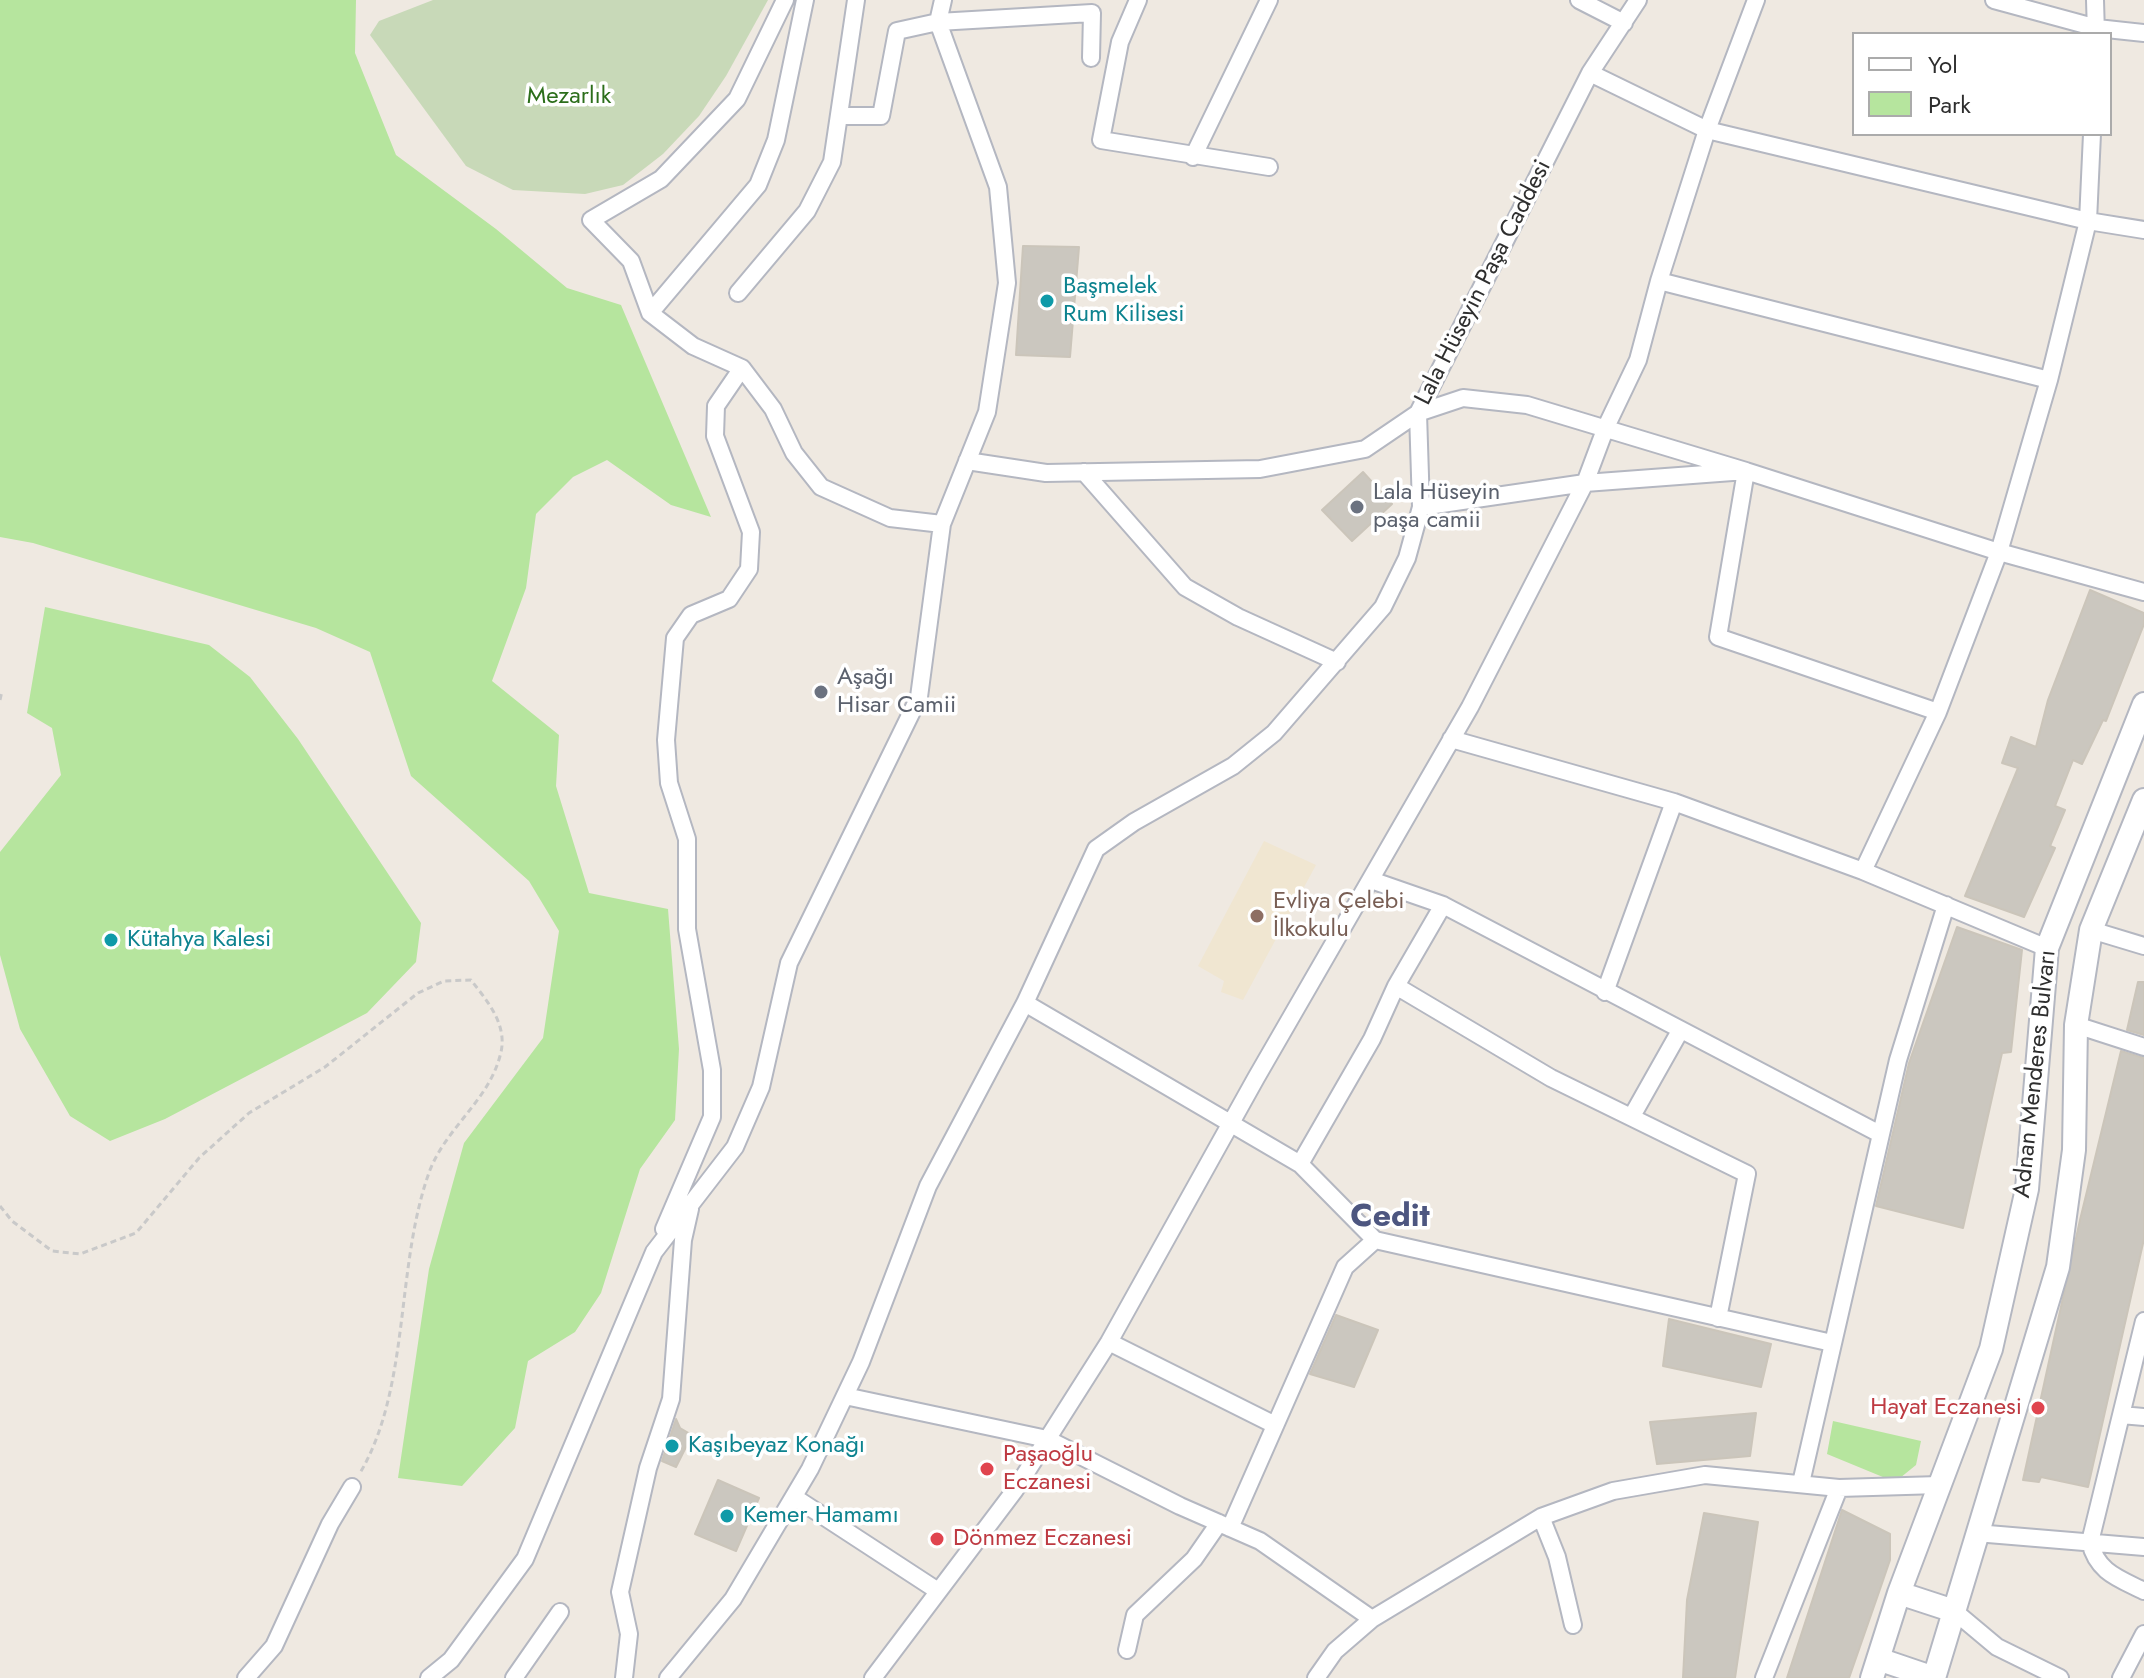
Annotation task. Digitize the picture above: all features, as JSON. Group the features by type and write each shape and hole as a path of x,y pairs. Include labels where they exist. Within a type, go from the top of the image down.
{"main road":[{"name":"Adnan Menderes Bulvarı","path":"1875,1669 1899,1593 1991,1349 2027,1189 2047,948 2144,704"},
{"name":"Adnan Menderes Bulvarı","path":"1934,1678 2058,1267 2074,1150 2076,1025 2091,930 2144,800"},
{"path":"1899,1593 1954,1611"},
{"path":"1875,1669 1934,1678"}],"street":[{"path":"785,0 737,99 661,179 591,220 631,261 650,313 693,346 742,368 773,409 794,453 821,487 890,518 942,524"},
{"path":"650,313 758,185 776,140 805,0"},
{"path":"738,293 807,211 832,162 856,0"},
{"path":"654,1252 740,1135 761,1087 789,963 919,697 942,524 987,412 1007,283 998,187 930,0"},
{"path":"938,22 943,0"},
{"path":"1138,0 1120,42 1101,140 1269,167"},
{"path":"1193,157 1269,0"},
{"path":"1579,0 1624,23"},
{"name":"Lala Hüseyin Paşa Caddesi","path":"967,461 1046,473 1260,469 1365,449 1418,413 1590,73 1638,0"},
{"path":"873,1678 1015,1490 1109,1342 1451,739 1585,483 1606,427 1638,360 1659,281 1707,130 1756,0"},
{"path":"1994,0 2096,31 2144,33"},
{"path":"2095,0 2096,31"},
{"path":"840,116 881,116 897,31 938,22 1092,13 1091,58"},
{"path":"1590,73 1707,130 2088,221 2144,230"},
{"path":"1863,871 1938,712 1999,552 2049,380 2088,221 2092,136"},
{"path":"1659,281 2049,380"},
{"path":"429,1678 451,1660 525,1559 712,1117 712,1070 687,929 687,839 669,783 666,740 675,638 691,615 729,599 749,569 751,532 715,436 716,406 742,368"},
{"path":"668,1678 733,1599 794,1497 845,1396 928,1186 1025,1003 1096,849 1134,822 1233,766 1274,733 1383,607 1407,558 1421,507 1418,413 1463,398 1527,405 1606,427 1999,552 2144,592"},
{"path":"1421,507 1585,483 1746,471"},
{"path":"1746,471 1718,637 1938,712"},
{"path":"1084,472 1185,587 1238,617 1337,662"},
{"path":"1451,739 1674,802 1863,871 2047,948"},
{"path":"1605,992 1674,802"},
{"path":"1371,880 1443,905 1880,1134"},
{"path":"1300,1164 1372,1039 1396,986 1443,905"},
{"path":"1801,1483 1898,1060 1946,905"},
{"path":"2091,930 2144,946"},
{"path":"1396,986 1551,1078 1747,1174 1718,1318"},
{"path":"1025,1003 1300,1164 1375,1240 1832,1343"},
{"path":"2076,1025 2144,1047"},
{"path":"1632,1116 1680,1031"},
{"path":"624,1678 629,1634 620,1592 648,1468 671,1399 683,1240 691,1205"},
{"path":"1127,1650 1135,1615 1194,1559 1224,1525 1345,1267 1375,1240"},
{"path":"2144,1321 2090,1542 2094,1558 2103,1571 2144,1591"},
{"path":"1109,1342 1273,1424"},
{"path":"845,1396 1047,1439 1260,1541 1372,1619"},
{"path":"2121,1415 2144,1417"},
{"path":"1316,1678 1335,1651 1372,1619 1541,1517 1613,1491 1705,1475 1839,1488 1939,1485"},
{"path":"246,1678 274,1646 330,1524 352,1487"},
{"path":"1764,1678 1839,1488"},
{"path":"794,1497 938,1591"},
{"path":"1541,1517 1557,1557 1573,1625"},
{"path":"1976,1533 2144,1547"},
{"path":"1954,1611 1997,1647 2060,1678"},
{"path":"514,1678 560,1612"},
{"path":"2121,1678 2144,1634"}],"path":[{"path":"0,700 2,691"},
{"path":"0,1206 12,1221 52,1251 80,1254 136,1233 199,1158 249,1113 325,1067 418,993 444,981 471,980 498,1014 501,1054 483,1094 450,1132 430,1171 406,1280 387,1408 369,1458 352,1487"}],"shaded area":[{"name":"Evliya Çelebi İlkokulu","path":"1264,841 1316,865 1243,1000 1221,992 1224,981 1198,966"}],"green space":[{"path":"0,0 356,0 355,53 396,155 496,229 567,288 621,305 711,517 671,505 607,460 573,477 536,514 526,588 492,681 559,735 556,786 589,893 668,909 679,1049 675,1120 640,1169 601,1293 575,1332 528,1361 515,1428 462,1486 398,1478 429,1269 464,1143 543,1038 559,931 529,881 411,776 370,652 316,628 33,543 0,537"},
{"name":"Mezarlık","path":"433,0 768,0 726,76 699,116 663,154 623,185 585,194 513,190 466,166 370,35 379,21"},
{"path":"45,607 209,645 250,677 298,739 421,923 416,962 367,1013 165,1119 110,1141 70,1116 20,1029 0,955 0,852 61,775 52,728 27,713"},
{"path":"1833,1421 1921,1441 1916,1465 1895,1482 1827,1454"}],"building":[{"name":"Başmelek Rum Kilisesi","path":"1023,246 1079,247 1070,357 1016,355"},
{"name":"Lala Hüseyin paşa camii","path":"1363,472 1392,504 1352,541 1322,510"},
{"path":"2090,590 2144,613 2144,624 2106,721 2103,720 2082,764 2073,760 2055,806 2065,810 2050,846 2055,848 2024,917 1965,896 2018,768 2002,763 2011,737 2036,747 2048,700"},
{"path":"1957,927 2022,950 2011,1052 2002,1053 1963,1228 1876,1206 1909,1063"},
{"path":"2138,982 2144,982 2144,1035 2127,1030"},
{"path":"2121,1051 2144,1058 2144,1239 2088,1487 2041,1477 2039,1482 2023,1480 2080,1220"},
{"path":"1336,1315 1378,1330 1354,1387 1310,1374"},
{"path":"1669,1319 1771,1344 1761,1387 1663,1366"},
{"path":"1756,1413 1750,1456 1657,1464 1650,1422"},
{"name":"Kaşıbeyaz Konağı","path":"676,1419 680,1428 692,1435 676,1467 662,1461"},
{"name":"Kemer Hamamı","path":"718,1480 759,1498 736,1551 695,1534"},
{"path":"1842,1510 1890,1534 1890,1560 1849,1678 1787,1678"},
{"path":"1704,1513 1758,1522 1735,1678 1683,1678 1687,1600"}],"place":[{"name":"Başmelek Rum Kilisesi","path":"1047,301"},
{"name":"Lala Hüseyin paşa camii","path":"1357,507"},
{"name":"Aşağı Hisar Camii","path":"821,692"},
{"name":"Evliya Çelebi İlkokulu","path":"1257,916"},
{"name":"Kütahya Kalesi","path":"111,940"},
{"name":"Hayat Eczanesi","path":"2038,1408"},
{"name":"Kaşıbeyaz Konağı","path":"672,1446"},
{"name":"Paşaoğlu Eczanesi","path":"987,1469"},
{"name":"Kemer Hamamı","path":"727,1516"},
{"name":"Dönmez Eczanesi","path":"937,1539"}],"district":[{"name":"Cedit","path":"1390,1218"}]}
